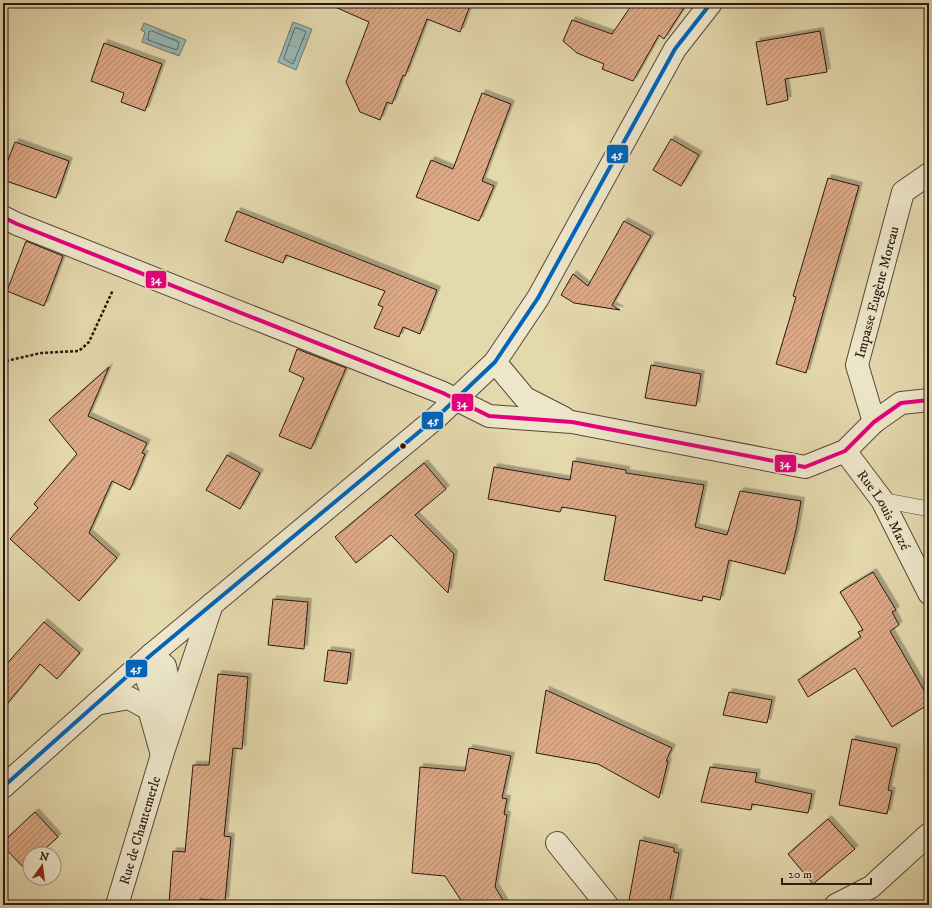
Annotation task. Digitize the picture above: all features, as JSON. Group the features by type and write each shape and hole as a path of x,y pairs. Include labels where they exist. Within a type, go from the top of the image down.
{"street":[{"path":"3,787 146,659 456,399 495,362 538,298 675,49 710,3"},
{"name":"Impasse Eugène Moreau","path":"874,422 857,364 903,192 929,174"},
{"path":"3,217 17,224 456,399 490,416 572,422 805,467 845,451 874,422 901,403 929,400"},
{"path":"495,362 525,398 572,422"},
{"name":"Rue Louis Mazé","path":"845,451 882,500 929,593"},
{"name":"Rue de Chantemerle","path":"117,905 162,754 212,604"},
{"name":"Rue de Chantemerle","path":"146,659 165,666 175,713"},
{"name":"Rue de Chantemerle","path":"146,659 158,708 162,754"},
{"path":"96,704 129,698 149,709 162,754"},
{"path":"836,905 871,887 929,834"},
{"path":"557,844 607,905"}],"lane":[{"path":"882,500 929,509"}],"path":[{"path":"3,365 6,361 41,353 79,351 89,342 123,266"}],"water":[{"path":"293,22 312,29 296,70 278,62"},
{"path":"144,23 186,40 179,56 142,42 145,32 141,30"}],"building":[{"path":"326,3 471,3 460,32 427,19 405,76 403,75 392,104 387,102 380,120 360,112 346,82 369,22"},
{"path":"633,3 687,3 664,39 659,35 633,81 602,69 604,64 577,53 563,41 572,20 612,34"},
{"path":"820,31 827,72 785,79 788,100 767,105 756,42"},
{"path":"104,43 162,64 145,111 121,102 124,93 91,81"},
{"path":"482,93 511,104 482,181 494,186 479,221 416,197 431,160 453,169"},
{"path":"671,139 699,155 681,186 653,170"},
{"path":"15,142 69,161 56,198 3,180 3,173"},
{"path":"828,178 859,186 806,373 776,364 796,297 793,296"},
{"path":"237,211 437,290 420,334 403,327 399,337 374,328 383,307 378,305 385,291 286,255 283,263 225,241"},
{"path":"624,221 651,236 612,305 620,310 574,303 561,295 573,274 588,286"},
{"path":"26,241 63,256 44,306 7,291"},
{"path":"297,349 346,368 311,449 279,436 304,378 289,371"},
{"path":"651,365 701,374 696,406 645,398"},
{"path":"109,367 88,416 147,443 142,453 145,454 130,490 112,481 89,533 117,558 79,601 10,539 38,508 34,504 77,454 49,420"},
{"path":"227,455 260,473 240,509 206,490"},
{"path":"573,461 626,470 626,473 704,485 695,527 727,535 740,491 801,501 796,530 785,574 729,560 720,600 703,596 702,601 604,580 616,516 562,507 560,512 488,499 494,467 570,480"},
{"path":"424,463 446,489 415,515 454,554 448,593 391,535 356,563 335,537"},
{"path":"873,572 896,610 892,612 899,625 890,631 929,699 929,704 892,727 855,668 808,697 798,680 861,637 858,632 863,630 840,592"},
{"path":"273,599 308,602 304,649 268,645"},
{"path":"44,622 80,653 57,679 40,664 3,709 3,668"},
{"path":"328,650 351,653 347,684 324,681"},
{"path":"218,674 248,677 242,749 233,748 224,836 231,837 225,901 200,899 199,905 169,903 173,851 185,852 193,765 209,765"},
{"path":"546,690 672,748 666,761 668,761 659,798 598,764 536,753"},
{"path":"729,692 772,700 767,723 723,715"},
{"path":"852,739 897,748 888,790 892,791 887,814 839,805"},
{"path":"469,748 511,756 502,798 507,799 504,814 507,815 495,887 506,905 464,905 445,876 412,873 420,767 465,771"},
{"path":"710,767 757,773 755,782 812,794 808,813 752,804 751,810 701,802"},
{"path":"35,812 58,837 48,846 22,846 22,866 3,846 3,842"},
{"path":"828,819 855,849 813,884 788,854"},
{"path":"640,840 674,848 674,852 679,853 669,905 629,900"}],"transit line":[{"name":"45","path":"3,787 151,655 437,417 495,362 538,298 675,49 711,3"},
{"name":"34","path":"3,217 17,224 443,393 489,416 572,422 805,467 845,451 874,422 901,403 929,400"}]}
